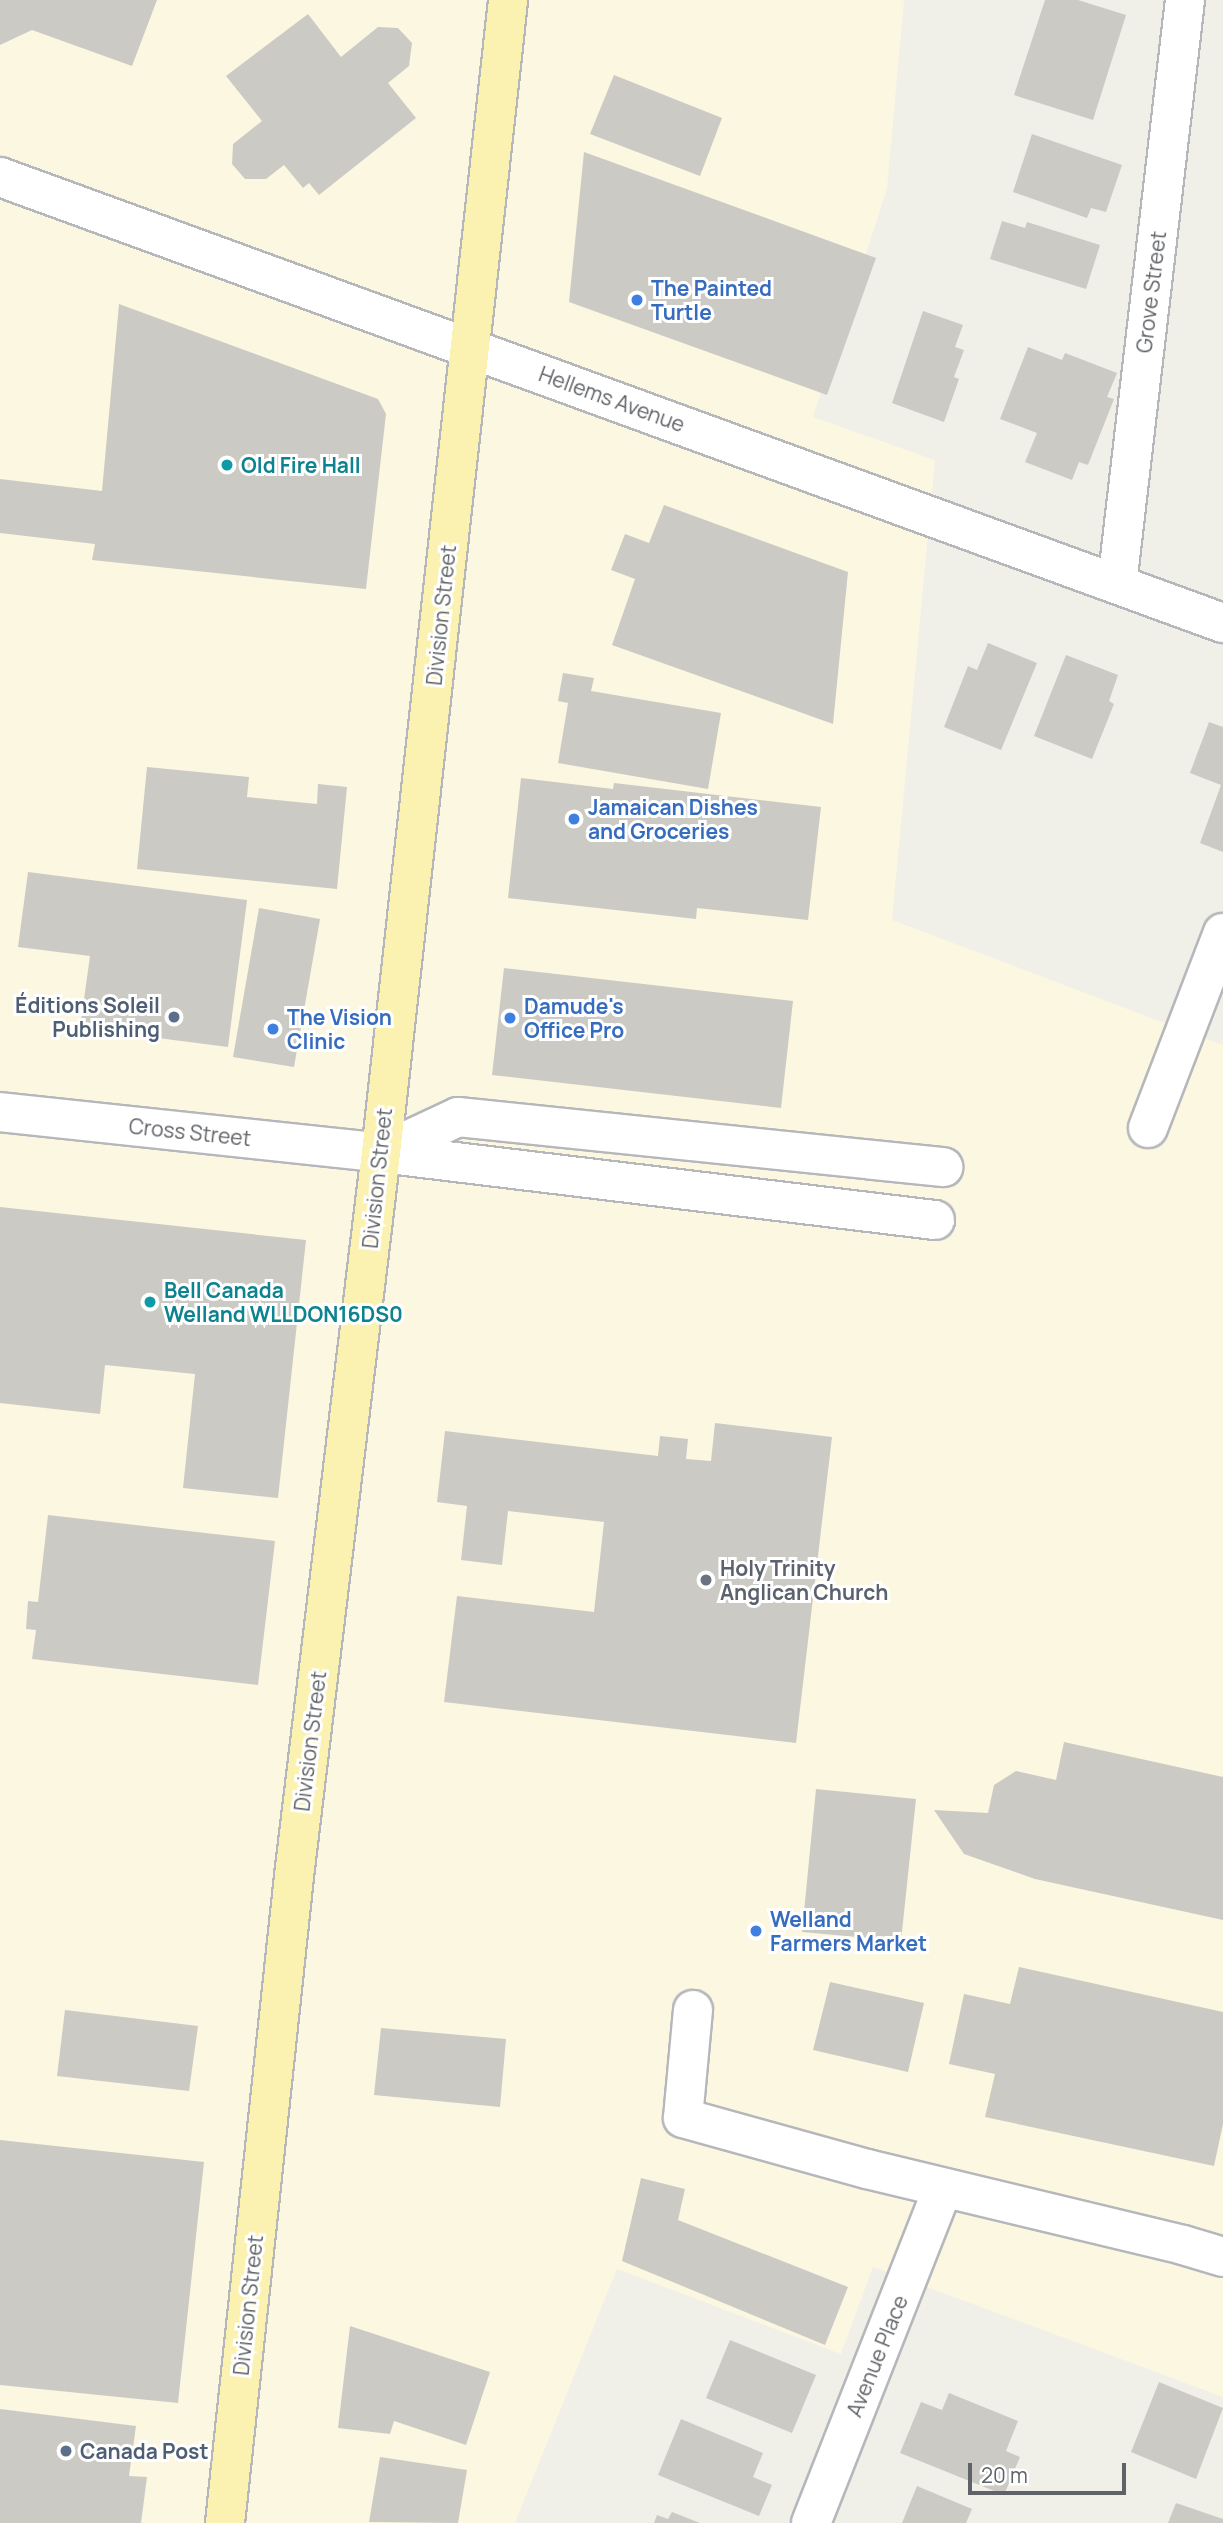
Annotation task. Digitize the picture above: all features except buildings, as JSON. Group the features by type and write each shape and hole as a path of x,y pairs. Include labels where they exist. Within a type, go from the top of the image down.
{"main road":[{"name":"Division Street","path":"225,2523 298,1840 381,1153 508,0"}],"street":[{"name":"Grove Street","path":"1117,584 1185,0"},
{"name":"Hellems Avenue","path":"0,177 1223,623"},
{"path":"1148,1128 1223,933"},
{"name":"Cross Street","path":"0,1112 381,1153 935,1220"},
{"path":"381,1153 458,1117 943,1167"},
{"path":"693,2010 683,2118 943,2188 1183,2245 1223,2258"},
{"name":"Avenue Place","path":"811,2523 943,2188"}],"shaded area":[{"path":"0,0 904,0 887,189 813,417 935,460 892,920 1223,1045 1223,2397 873,2267 841,2354 617,2269 515,2523 0,2523"}],"place":[{"name":"The Painted Turtle","path":"637,300"},
{"name":"Old Fire Hall","path":"227,465"},
{"name":"Jamaican Dishes and Groceries","path":"574,819"},
{"name":"Éditions Soleil Publishing","path":"174,1017"},
{"name":"Damude's Office Pro","path":"510,1018"},
{"name":"The Vision Clinic","path":"273,1029"},
{"name":"Bell Canada Welland WLLDON16DS0","path":"150,1302"},
{"name":"Holy Trinity Anglican Church","path":"706,1580"},
{"name":"Welland Farmers Market","path":"756,1931"},
{"name":"Canada Post","path":"66,2451"}]}
